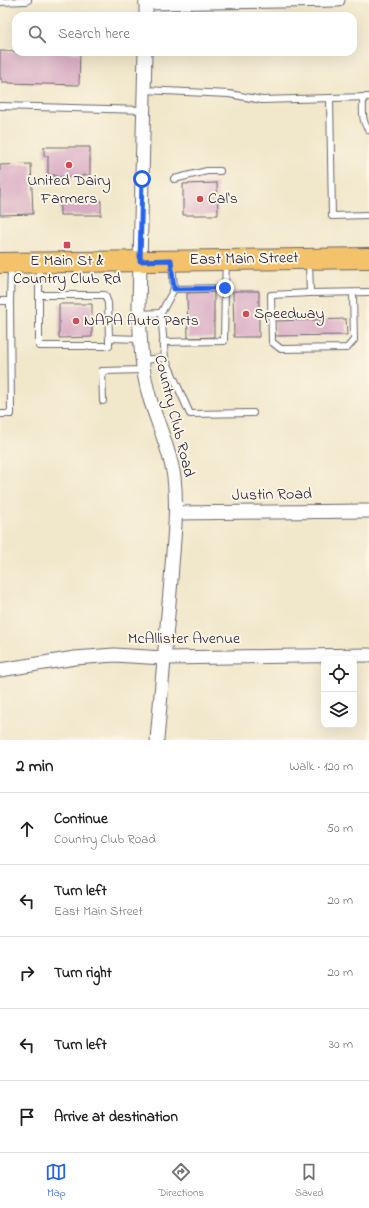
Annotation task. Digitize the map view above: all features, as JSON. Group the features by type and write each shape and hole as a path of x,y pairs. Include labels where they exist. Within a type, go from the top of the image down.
{"main road":[{"name":"East Main Street","path":"5,263 369,258"}],"street":[{"path":"146,12 146,1 338,0"},
{"name":"Country Club Road","path":"145,56 139,314 140,339 143,365 150,398 171,461 175,488 176,513 157,740"},
{"name":"Justin Road","path":"176,513 369,511"},
{"name":"McAllister Avenue","path":"0,670 75,658 114,655 164,658 369,655"}],"lane":[{"path":"0,2 28,0"},
{"path":"144,90 229,94 262,100 366,97 363,119 369,130"},
{"path":"330,98 332,216 369,215"},
{"path":"0,106 144,110"},
{"path":"174,179 206,171 220,171"},
{"path":"309,259 310,293"},
{"path":"171,260 174,289 161,313 163,342 165,358 190,414 253,412"},
{"path":"163,342 224,341 226,260"},
{"path":"39,262 39,295 39,346 109,346 108,303 106,295 39,295"},
{"path":"0,414 11,414 10,301 5,263"},
{"path":"174,289 225,288"},
{"path":"353,293 354,340 347,348 282,349 272,342 271,294 369,292"},
{"path":"0,301 10,301"},
{"path":"139,314 161,313"},
{"path":"109,338 140,339"},
{"path":"103,401 102,371 143,365 165,358"}],"building":[{"path":"0,51 12,51 12,56 80,56 79,85 9,83 2,82 2,79 0,79"},
{"name":"United Dairy Farmers","path":"44,147 90,147 90,175 82,175 82,177 55,177 55,175 48,175 48,156 44,156"},
{"path":"31,164 33,214 0,215 0,165"},
{"name":"Cal's","path":"217,183 218,215 183,215 183,184"},
{"path":"60,201 101,201 101,215 60,215"},
{"name":"Speedway","path":"233,291 259,291 259,337 234,337"},
{"name":"Speedway","path":"214,292 214,337 188,338 187,293"},
{"name":"NAPA Auto Parts","path":"59,304 92,304 92,337 59,338"},
{"path":"346,319 347,335 275,336 274,321"}],"place":[{"name":"United Dairy Farmers","path":"69,165"},
{"name":"Cal's","path":"200,199"},
{"name":"E Main St & Country Club Rd","path":"67,245"},
{"name":"Speedway","path":"246,314"},
{"name":"NAPA Auto Parts","path":"76,321"}],"route":[{"path":"142,179 140,261 171,260 174,289 225,288"}]}
